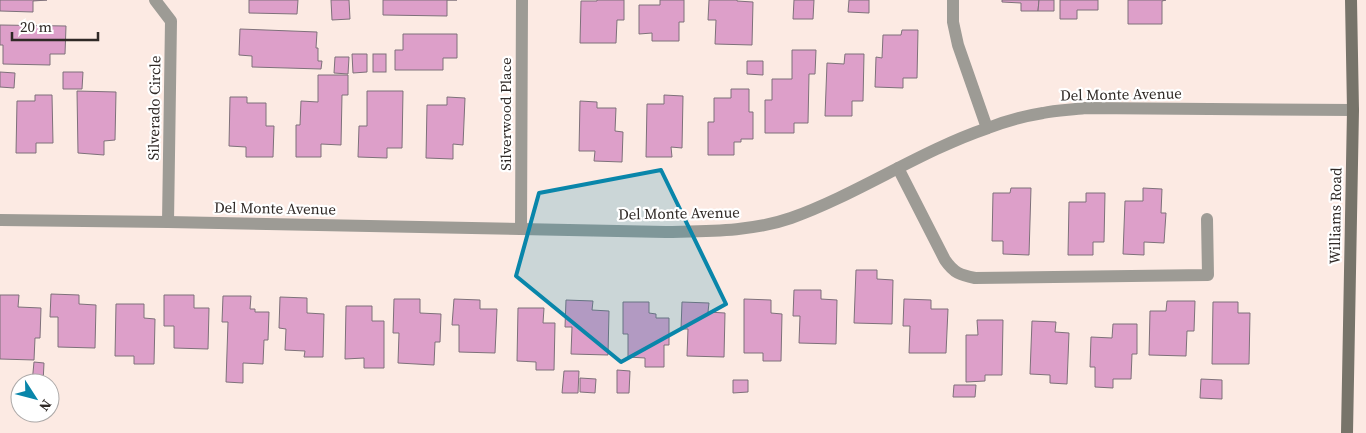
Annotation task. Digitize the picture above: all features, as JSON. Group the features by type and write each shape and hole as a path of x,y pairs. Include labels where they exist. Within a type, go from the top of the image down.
{"main road":[{"name":"Williams Road","path":"1347,433 1360,111 1351,0"}],"street":[{"name":"Silverado Circle","path":"155,0 171,21 168,222"},
{"name":"Silverwood Place","path":"521,229 522,0"},
{"path":"953,0 953,22 958,45 987,128"},
{"name":"Del Monte Avenue","path":"0,220 666,232 750,228 789,219 824,205 898,168 987,128 1044,112 1085,108 1360,111"},
{"path":"898,168 944,260 961,276 975,278 1208,275 1207,220"}],"highlighted area":[{"path":"661,170 726,304 621,362 516,276 539,193"}],"building":[{"path":"0,0 47,0 33,1 33,12 0,11"},
{"path":"249,0 298,0 297,14 249,13"},
{"path":"331,0 349,0 350,19 332,20"},
{"path":"383,0 447,0 447,16 383,15"},
{"path":"624,0 624,20 617,20 616,43 580,43 581,1"},
{"path":"660,0 684,0 684,22 679,22 679,41 652,41 652,33 639,34 639,5 660,5"},
{"path":"709,0 753,2 752,45 715,44 716,20 708,20"},
{"path":"794,0 814,0 813,19 793,19"},
{"path":"849,0 869,0 869,13 848,12"},
{"path":"1002,0 1039,0 1038,11 1021,11 1021,3 1002,2"},
{"path":"1039,0 1054,0 1054,11 1038,11"},
{"path":"1060,0 1098,0 1098,10 1077,10 1077,19 1060,19"},
{"path":"1128,0 1166,0 1162,1 1162,24 1128,24"},
{"path":"0,25 66,26 65,54 50,54 50,65 3,64 3,45 0,45"},
{"path":"240,29 317,32 316,48 318,48 318,61 322,61 321,69 252,67 252,56 239,55"},
{"path":"902,30 918,30 917,78 903,78 903,88 875,87 876,57 882,58 883,35 901,35"},
{"path":"403,34 457,34 457,58 443,58 443,70 395,70 395,50 403,50"},
{"path":"792,50 816,50 815,74 809,74 808,123 794,123 794,133 765,133 765,100 772,100 772,79 792,79"},
{"path":"352,54 367,54 367,72 353,73"},
{"path":"373,54 386,54 386,72 373,72"},
{"path":"845,54 864,54 863,101 852,101 852,116 825,116 827,63 844,64"},
{"path":"335,57 349,57 348,74 334,73"},
{"path":"747,61 763,61 763,75 747,74"},
{"path":"0,72 15,73 14,88 0,87"},
{"path":"63,72 83,72 82,89 63,89"},
{"path":"318,75 348,75 348,95 342,95 341,145 321,144 321,157 296,157 296,125 300,125 301,101 318,102"},
{"path":"731,89 749,89 749,112 753,112 753,139 741,139 741,142 734,142 734,155 708,155 708,122 714,122 714,98 731,98"},
{"path":"77,91 116,92 115,140 104,141 104,155 78,153"},
{"path":"367,91 403,91 402,148 387,148 387,158 358,157 359,126 367,126"},
{"path":"35,95 52,95 53,143 36,143 36,153 16,153 17,101 35,101"},
{"path":"664,95 683,96 682,148 671,147 672,157 646,157 647,104 664,104"},
{"path":"230,97 247,97 247,103 266,103 266,126 274,126 273,157 246,157 246,147 229,146"},
{"path":"447,97 465,98 463,145 453,144 453,159 426,158 427,105 447,105"},
{"path":"580,101 597,102 597,108 616,108 615,131 623,132 622,162 594,161 595,151 579,151"},
{"path":"1011,188 1031,188 1029,255 1003,254 1003,241 992,241 993,193 1010,193"},
{"path":"1143,188 1162,189 1161,213 1166,213 1164,243 1144,242 1144,255 1123,254 1125,201 1143,201"},
{"path":"1086,193 1105,193 1104,242 1093,242 1093,255 1068,255 1069,202 1086,202"},
{"path":"856,270 877,270 877,279 893,280 892,324 854,323"},
{"path":"794,290 821,290 821,299 837,300 836,344 799,343 800,316 793,316"},
{"path":"51,294 79,295 79,304 96,305 95,348 58,347 58,317 50,317"},
{"path":"0,295 19,295 18,307 41,308 40,338 35,338 34,360 0,359"},
{"path":"164,295 194,295 194,308 209,308 208,349 174,348 174,326 164,326"},
{"path":"223,296 251,296 250,309 255,309 255,312 269,312 268,340 264,340 263,364 243,363 243,383 226,382 228,322 222,322"},
{"path":"280,297 307,298 307,313 324,314 323,357 304,357 305,351 285,350 286,329 279,328"},
{"path":"394,299 420,299 420,313 441,314 440,342 435,342 434,365 398,363 399,333 393,333"},
{"path":"454,299 480,300 480,309 497,309 495,353 459,352 459,325 452,325"},
{"path":"744,299 771,300 771,313 782,314 781,361 763,361 763,353 744,353"},
{"path":"904,299 931,300 931,309 948,309 946,353 909,353 910,326 903,326"},
{"path":"566,300 593,301 592,310 609,311 608,355 571,354 572,327 565,327"},
{"path":"1167,301 1195,301 1194,331 1187,331 1186,356 1149,355 1150,311 1166,311"},
{"path":"623,302 649,302 649,313 656,314 656,318 669,318 669,345 664,345 664,367 645,367 645,358 628,357 628,334 623,334"},
{"path":"682,302 709,303 708,312 725,313 724,357 687,356 688,329 681,329"},
{"path":"1213,302 1238,302 1238,313 1250,313 1249,364 1212,364"},
{"path":"116,304 144,304 144,318 155,319 154,364 134,364 134,356 115,356"},
{"path":"346,306 372,306 372,321 384,321 384,368 364,368 364,358 345,359"},
{"path":"518,308 544,308 543,323 555,323 554,370 536,370 536,362 517,361"},
{"path":"977,320 1003,320 1002,375 985,375 985,381 966,382 966,335 978,335"},
{"path":"1032,321 1056,322 1055,332 1069,333 1067,384 1050,383 1050,375 1030,374"},
{"path":"1113,324 1137,324 1137,354 1132,354 1131,379 1113,379 1113,388 1095,387 1095,367 1090,367 1091,337 1112,338"},
{"path":"34,362 44,363 44,373 33,373"},
{"path":"617,370 630,371 629,393 617,393"},
{"path":"564,371 579,371 578,393 562,393"},
{"path":"580,378 596,379 595,393 580,392"},
{"path":"1201,379 1222,380 1222,399 1200,398"},
{"path":"733,380 748,380 748,392 733,393"},
{"path":"954,385 976,385 975,397 953,397"}]}
